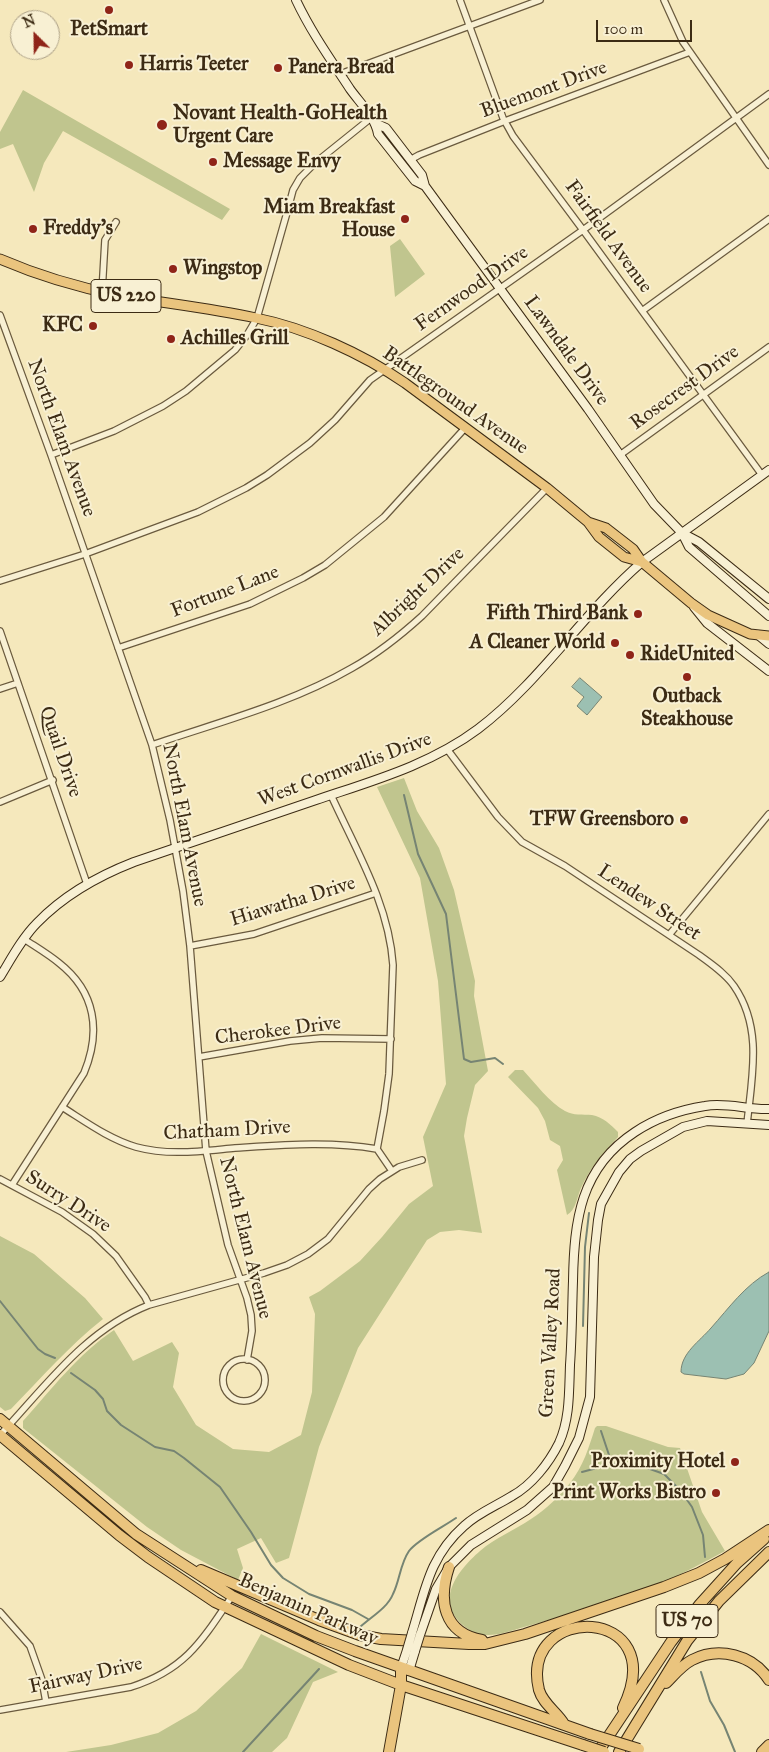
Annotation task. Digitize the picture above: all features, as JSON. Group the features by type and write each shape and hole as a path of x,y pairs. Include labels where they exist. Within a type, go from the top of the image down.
{"highway":[{"name":"Benjamin Parkway","path":"0,1418 136,1534 232,1596 316,1636 405,1670 643,1751"},
{"name":"Benjamin Parkway","path":"0,1435 120,1535 182,1580 225,1607 350,1665 401,1685 604,1752"},
{"path":"173,1558 319,1620 360,1635 381,1640 485,1644 548,1627 699,1573 725,1559 769,1530"},
{"name":"US 70","path":"598,1752 618,1720 633,1702 672,1642 700,1604 737,1563 769,1535"},
{"name":"US 70","path":"619,1752 670,1668 701,1623 738,1580 769,1552"},
{"path":"449,1567 443,1593 446,1612 455,1627 459,1632 472,1639 484,1641 506,1639"},
{"path":"564,1724 559,1715 544,1702 537,1676 539,1664 542,1653 549,1642 556,1636 566,1630 588,1626 612,1632 629,1651 634,1673 632,1686 618,1720"},
{"path":"656,1693 677,1671 691,1660 707,1654 724,1653 738,1656 761,1670 769,1680"},
{"name":"Green Valley Road","path":"389,1752 405,1670"},
{"path":"762,1752 769,1745"}],"main road":[{"name":"Lawndale Drive","path":"296,0 313,32 340,74 374,121 378,134 415,181 425,186"},
{"name":"Lawndale Drive","path":"374,121 386,128 422,175 425,186 654,504 682,533 698,542 769,599"},
{"name":"Battleground Avenue","path":"0,259 52,278 102,292 256,318 334,344 386,369 547,488 588,522 599,537 624,557 642,562 691,603 716,619 742,630 769,636"},
{"name":"West Cornwallis Drive","path":"0,977 24,939 46,914 87,884 108,872 413,766 447,749 478,729 509,702 596,606 642,562 766,473"},
{"name":"Lawndale Drive","path":"682,533 689,547 769,616"},
{"path":"691,603 707,623 768,669"},
{"path":"758,635 769,644"},
{"name":"Green Valley Road","path":"411,1651 412,1633 432,1566 444,1548 476,1516 514,1495 529,1483 552,1456 560,1440 568,1405 574,1240 579,1208 590,1180 601,1162 611,1150 624,1140 655,1120 676,1112 706,1106 723,1105 769,1109"},
{"name":"Green Valley Road","path":"405,1670 436,1589 449,1567 471,1545 527,1510 548,1492 566,1466 579,1438 590,1397 594,1257 598,1220 601,1204 620,1172 630,1159 641,1151 683,1127 707,1121 769,1125"}],"street":[{"name":"Fairfield Avenue","path":"460,0 505,121 513,136 702,395 766,473"},
{"path":"340,74 540,0"},
{"path":"664,0 678,34 769,164"},
{"name":"Bluemont Drive","path":"410,160 505,121 690,52"},
{"name":"Fernwood Drive","path":"0,581 85,554 198,512 268,475 310,443 335,420 370,380 583,230 769,94"},
{"path":"51,455 114,431 157,409 186,391 235,350 256,318 293,190 300,178 315,163 374,121"},
{"path":"642,311 769,219"},
{"path":"102,292 105,240 116,222"},
{"name":"North Elam Avenue","path":"0,315 152,745 176,848 183,890 190,946 206,1151 226,1237 251,1315 252,1332 248,1360"},
{"name":"Rosecrest Drive","path":"620,455 769,346"},
{"name":"Fortune Lane","path":"118,648 250,604 325,565 384,517 466,428"},
{"name":"Albright Drive","path":"152,745 289,698 336,677 366,659 422,616 547,488"},
{"name":"Quail Drive","path":"0,631 53,780 87,884"},
{"path":"0,689 18,683"},
{"name":"Lendew Street","path":"447,749 515,837 527,846 565,866 670,935 720,971 733,985 742,1000 751,1024 754,1040 747,1124"},
{"path":"0,802 53,780"},
{"path":"331,795 385,916 392,951 394,965 387,1093 377,1149 392,1171"},
{"path":"670,935 769,814"},
{"name":"Hiawatha Drive","path":"190,946 254,934 376,893"},
{"path":"12,1185 84,1073 90,1059 95,1033 89,1004 81,987 60,964 24,939"},
{"name":"Cherokee Drive","path":"199,1057 290,1041 322,1038 391,1039"},
{"name":"Chatham Drive","path":"62,1107 107,1135 138,1147 166,1152 303,1144 326,1144 377,1149"},
{"path":"0,1435 88,1340 113,1323 149,1305 241,1280 287,1265 328,1239 369,1189 392,1171 422,1160"},
{"name":"Surry Drive","path":"0,1179 62,1212 106,1245 146,1297 149,1305"},
{"path":"248,1360 259,1366 265,1377 265,1383 263,1389 254,1398 240,1400 228,1393 224,1387 223,1380 228,1367 234,1362 248,1360"},
{"name":"Fairway Drive","path":"0,1710 131,1687 150,1681 172,1669 186,1658 197,1646 232,1596"},
{"path":"0,1612 30,1646 42,1680 46,1702"}],"green space":[{"path":"23,90 230,209 222,220 63,131 44,163 34,192 13,144 0,149 0,132"},
{"path":"400,239 425,274 395,297 390,246"},
{"path":"404,778 417,811 439,848 454,890 475,981 474,996 488,1071 475,1085 464,1136 482,1233 459,1230 440,1232 427,1240 358,1348 319,1447 289,1558 276,1563 261,1538 237,1549 243,1568 238,1580 181,1550 147,1527 23,1428 23,1421 77,1361 114,1330 133,1361 172,1342 179,1353 173,1387 196,1425 233,1449 269,1452 301,1435 312,1392 315,1314 309,1297 360,1261 409,1204 433,1186 423,1137 446,1084 438,981 420,878 377,787"},
{"path":"515,1070 523,1070 548,1098 568,1113 600,1117 618,1132 618,1137 588,1174 574,1207 567,1215 557,1170 563,1160 560,1146 550,1140 545,1121 538,1108 508,1077"},
{"path":"0,1236 34,1254 85,1298 103,1319 67,1351 11,1409 5,1411 0,1407"},
{"path":"597,1426 606,1426 668,1447 680,1448 702,1512 725,1551 669,1579 610,1602 501,1634 486,1635 471,1631 455,1616 451,1607 452,1587 457,1577 480,1551 537,1515 561,1493 579,1470"},
{"path":"261,1634 338,1672 313,1682 287,1738 272,1752 66,1752 111,1745 158,1733 196,1711 242,1668"}],"shaded area":[{"path":"580,678 602,697 587,715 577,706 584,697 572,687"},
{"path":"769,1272 769,1331 754,1363 744,1374 726,1379 684,1374 681,1372 684,1359 692,1348 752,1283"}],"waterway":[{"path":"404,795 418,854 446,914 464,1059 471,1062 495,1058 503,1064"},
{"path":"583,1326 585,1247 589,1213"},
{"path":"0,1301 38,1349 55,1358"},
{"path":"71,1373 95,1390 103,1399 107,1411 121,1425 155,1447 174,1451 220,1487 271,1565 283,1578 309,1594 352,1610 368,1619"},
{"path":"601,1431 612,1464"},
{"path":"582,1472 612,1464 636,1464 664,1474 680,1490 692,1507 703,1535 705,1557"},
{"path":"358,1629 387,1604 395,1589 409,1551 424,1538 456,1518"},
{"path":"243,1752 319,1669"},
{"path":"701,1672 710,1701 724,1725 735,1752"}],"place":[{"name":"PetSmart","path":"109,10"},
{"name":"Harris Teeter","path":"129,65"},
{"name":"Panera Bread","path":"278,68"},
{"name":"Novant Health-GoHealth Urgent Care","path":"162,125"},
{"name":"Message Envy","path":"213,162"},
{"name":"Miam Breakfast House","path":"405,219"},
{"name":"Freddy's","path":"33,229"},
{"name":"Wingstop","path":"173,269"},
{"name":"KFC","path":"93,326"},
{"name":"Achilles Grill","path":"171,339"},
{"name":"Fifth Third Bank","path":"638,614"},
{"name":"A Cleaner World","path":"615,643"},
{"name":"RideUnited","path":"630,655"},
{"name":"Outback Steakhouse","path":"687,677"},
{"name":"TFW Greensboro","path":"684,820"},
{"name":"Proximity Hotel","path":"735,1462"},
{"name":"Print Works Bistro","path":"716,1493"}]}
